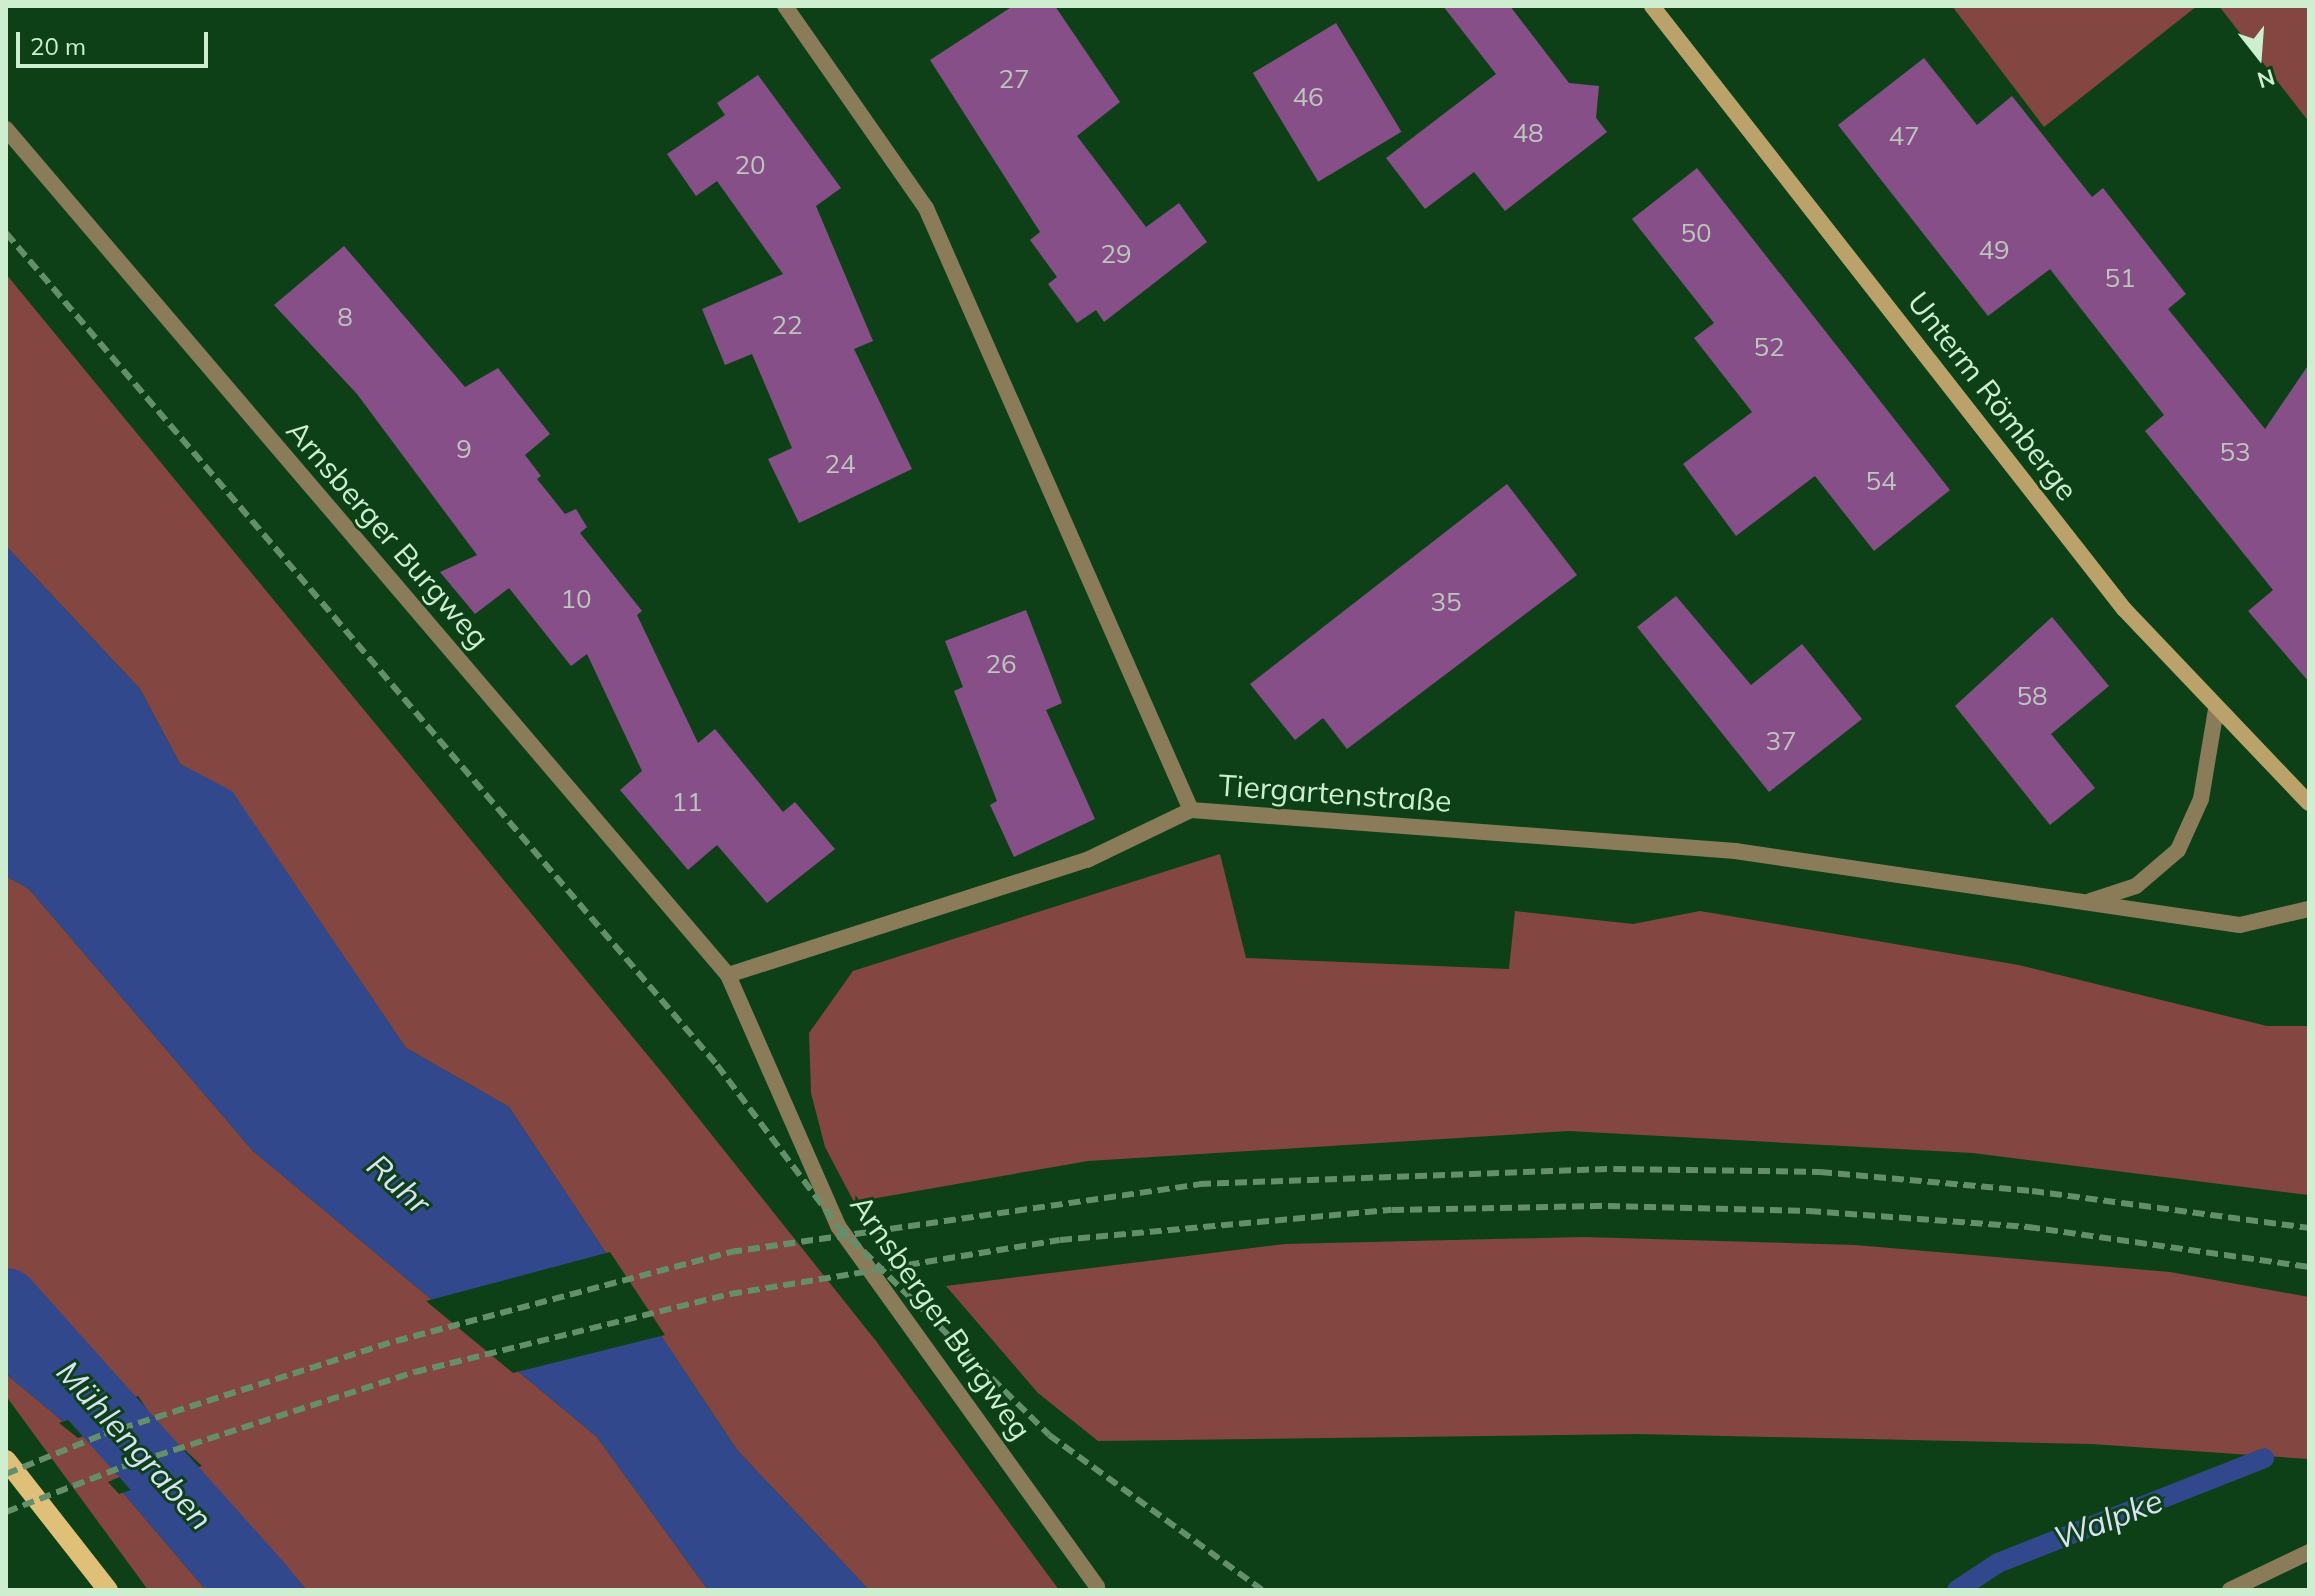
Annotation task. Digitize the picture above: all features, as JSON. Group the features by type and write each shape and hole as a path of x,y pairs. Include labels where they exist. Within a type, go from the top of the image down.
{"main road":[{"name":"Unterm Römberge","path":"1652,6 2124,609 2216,709 2309,803"},
{"path":"6,1460 108,1590"}],"street":[{"name":"Tiergartenstraße","path":"785,6 926,208 1191,810 1735,851 2240,925 2309,909"},
{"name":"Arnsberger Burgweg","path":"6,129 728,975 838,1226 1100,1588"},
{"name":"Tiergartenstraße","path":"2085,902 2136,886 2178,850 2201,799 2216,709"},
{"path":"728,975 1087,860 1191,810"},
{"path":"2230,1590 2309,1552"}],"shaded area":[{"path":"1952,6 2197,6 2044,127"},
{"path":"2219,6 2309,6 2309,122"},
{"path":"6,274 668,1080 876,1341 1059,1590 869,1590 737,1450 509,1107 406,1048 232,792 180,764 140,689 6,546"},
{"path":"1220,854 1246,958 1509,969 1515,911 1633,924 1700,911 2019,965 2267,1026 2309,1026 2309,1195 1973,1153 1569,1131 1088,1161 854,1202 825,1147 811,1093 809,1033 853,971"},
{"path":"6,876 29,889 253,1151 597,1437 708,1590 307,1590 186,1454 112,1480 206,1590 148,1590 6,1396 6,1374 78,1434 147,1411 6,1272"},
{"path":"1583,1237 1855,1245 2170,1272 2309,1297 2309,1459 2091,1444 1638,1434 1098,1441 1038,1393 946,1286 1285,1244"}],"water":[{"name":"Ruhr","path":"6,546 140,689 180,764 232,791 406,1048 509,1107 737,1450 869,1590 708,1590 597,1437 253,1151 29,889 6,876"},
{"path":"6,1272 148,1411 78,1434 13,1380 6,1373"},
{"path":"186,1454 307,1590 206,1590 112,1480"}],"pier":[{"path":"610,1252 665,1335 513,1373 426,1301"},
{"path":"138,1396 150,1414 78,1438 59,1423"},
{"path":"185,1450 202,1466 119,1494 108,1482"}],"building":[{"path":"1013,6 1055,6 1120,102 1077,136 1146,227 1179,203 1207,242 1104,322 1096,310 1077,323 1048,284 1057,277 1030,240 1040,232 930,60"},
{"path":"1443,6 1510,6 1569,83 1599,86 1596,118 1607,132 1505,211 1474,172 1425,209 1386,158 1496,74"},
{"path":"1336,23 1401,132 1318,182 1253,73"},
{"path":"1924,58 1977,125 2012,96 2092,197 2103,188 2186,294 2168,309 2265,429 2309,364 2309,682 2248,611 2273,590 2145,431 2164,415 2050,269 1988,316 1838,125"},
{"path":"758,75 841,188 816,206 873,341 854,349 912,469 799,523 768,459 792,448 752,354 725,365 702,309 783,274 717,181 696,196 667,154 725,115 717,103"},
{"path":"1697,168 1950,490 1874,551 1815,476 1736,536 1683,464 1752,412 1694,338 1714,323 1632,219"},
{"path":"344,246 465,387 498,368 550,434 525,455 541,476 537,479 565,514 576,509 587,527 580,533 642,611 637,615 698,743 715,729 783,812 795,802 835,849 767,903 717,845 688,870 620,790 642,771 587,654 571,666 509,588 475,614 440,572 477,555 357,394 274,305"},
{"path":"1507,484 1577,575 1347,749 1323,718 1295,740 1250,684"},
{"path":"1676,596 1751,685 1802,644 1862,719 1769,792 1637,627"},
{"path":"1026,610 1062,703 1046,710 1095,819 1014,857 990,805 997,801 954,691 963,687 945,641"},
{"path":"2052,617 2109,686 2051,734 2095,788 2050,825 1955,706"}],"waterway":[{"name":"Mühlengraben","path":"6,1301 264,1590"},
{"name":"Walpke","path":"1957,1590 1998,1563 2264,1458"}],"railway":[{"path":"6,233 717,1065 838,1226 1049,1435 1262,1590"},
{"path":"6,1474 104,1434 396,1341 730,1252 1199,1184 1614,1169 1820,1172 2032,1191 2309,1228"},
{"path":"6,1512 122,1467 415,1372 730,1294 1060,1240 1392,1210 1608,1206 1809,1211 2028,1227 2309,1267"}]}
